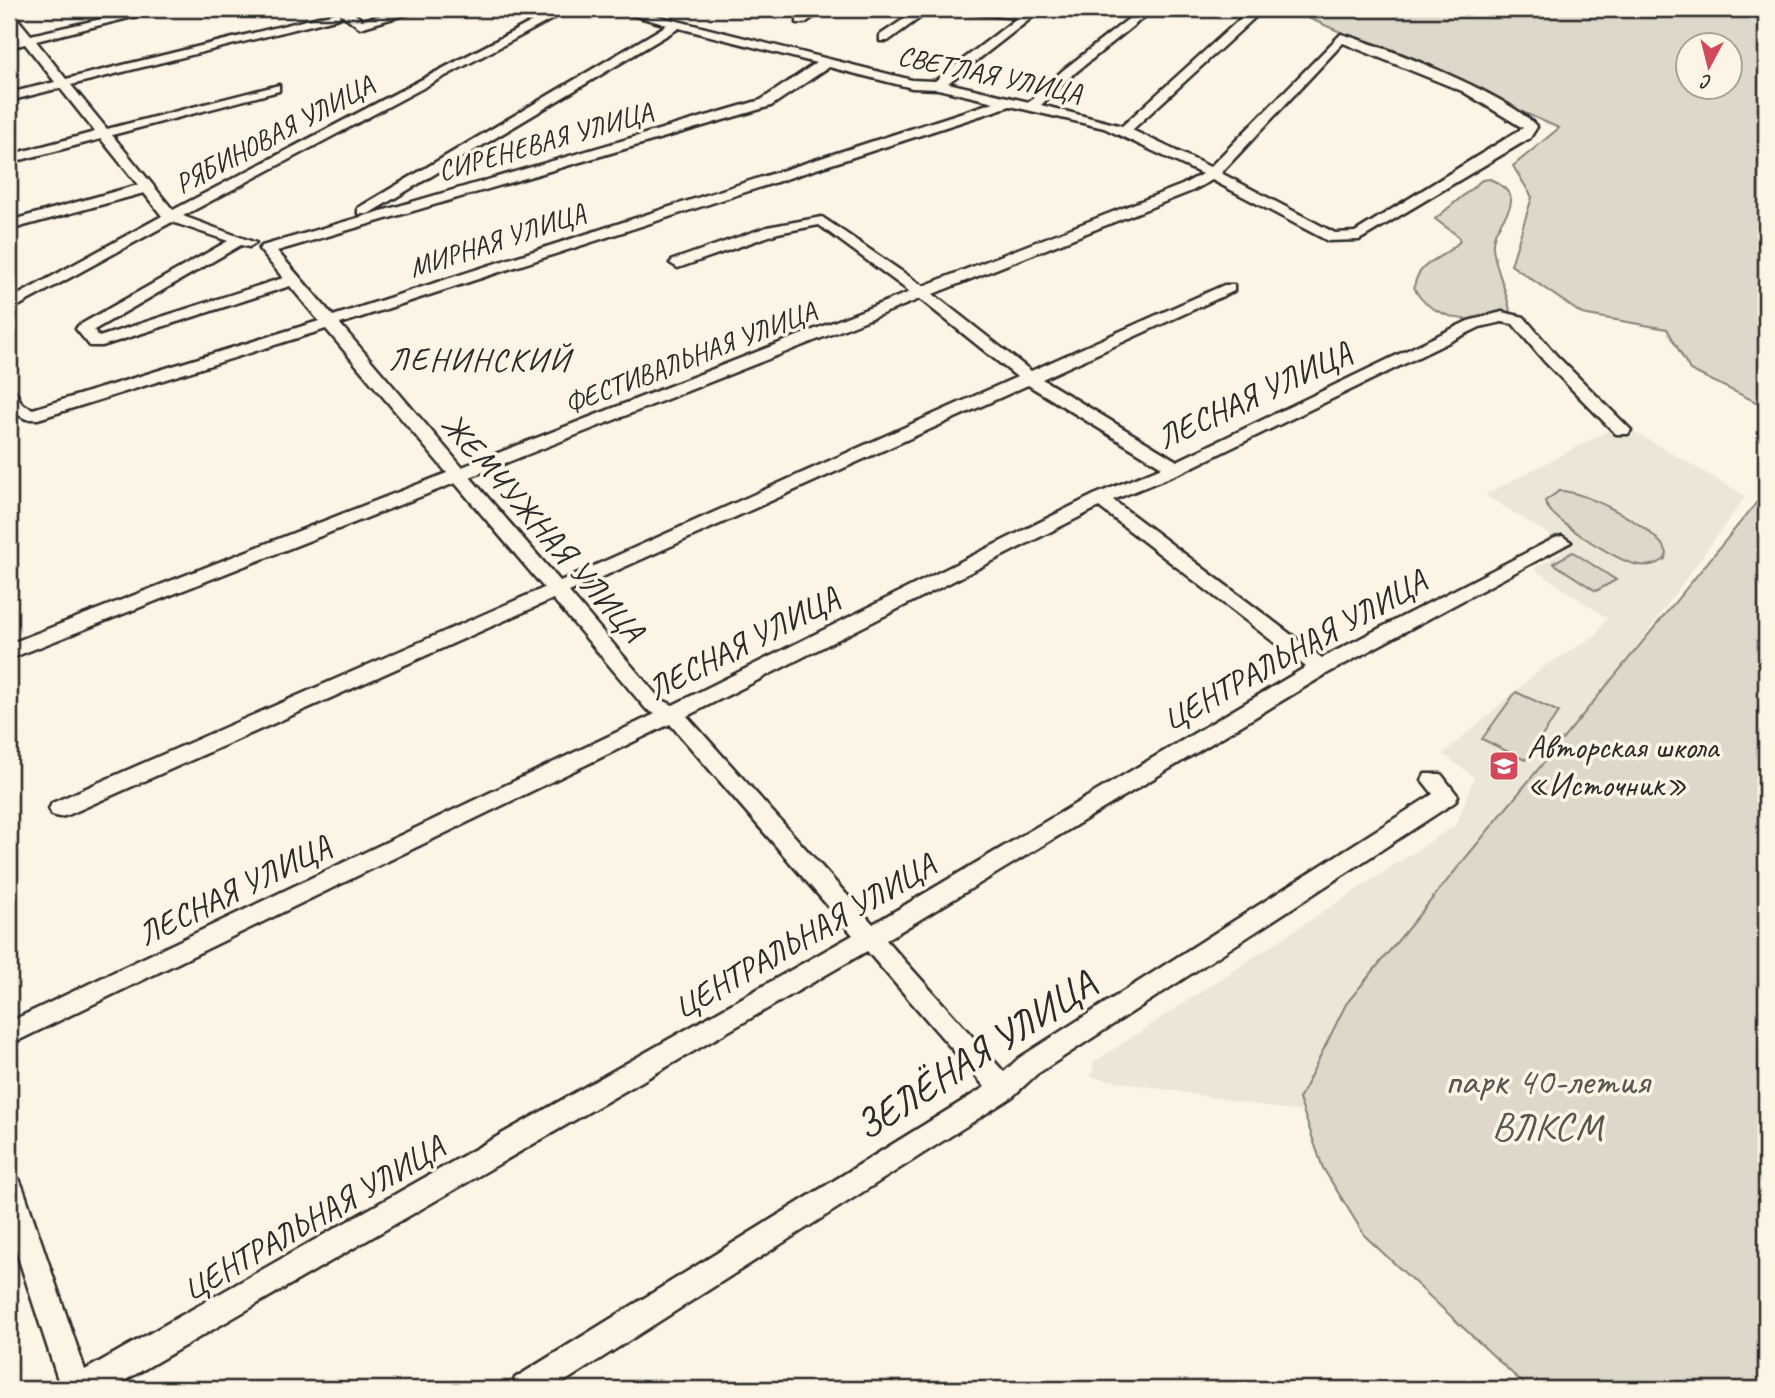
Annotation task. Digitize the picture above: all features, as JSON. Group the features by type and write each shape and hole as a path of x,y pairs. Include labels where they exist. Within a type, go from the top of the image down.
{"street":[{"path":"9,44 159,9"},
{"path":"9,97 338,12 360,24 418,9"},
{"name":"РЯБИНОВАЯ УЛИЦА","path":"9,306 171,216 565,9"},
{"name":"СВЕТЛАЯ УЛИЦА","path":"617,9 912,84 938,85 1124,131 1333,238"},
{"path":"802,20 819,9"},
{"path":"884,38 926,9"},
{"path":"967,9 1032,12"},
{"path":"1032,107 1066,74 1148,9"},
{"path":"1124,131 1258,9"},
{"path":"938,85 1032,12"},
{"path":"9,16 171,216 267,249"},
{"path":"337,226 678,24"},
{"name":"ФЕСТИВАЛЬНАЯ УЛИЦА","path":"9,652 1187,188 1212,174 1341,38 1486,99 1516,114 1530,127 1525,135 1359,236 1333,238"},
{"name":"СИРЕНЕВАЯ УЛИЦА","path":"267,249 337,226 766,103 827,62"},
{"path":"9,159 274,88"},
{"name":"МИРНАЯ УЛИЦА","path":"9,395 15,407 32,415 328,323 1008,102"},
{"path":"9,226 148,187"},
{"path":"678,263 814,220 822,222 923,294 1030,379 1176,468"},
{"path":"240,240 84,329 96,343 293,280"},
{"name":"ЖЕМЧУЖНАЯ УЛИЦА","path":"267,249 653,704 673,714 1003,1089"},
{"path":"60,809 1030,379 1037,372 1229,288"},
{"name":"ЛЕСНАЯ УЛИЦА","path":"9,1034 673,714 1100,499 1176,468 1474,324 1509,318 1523,324 1549,358 1622,430"},
{"path":"1100,499 1321,668"},
{"name":"ЦЕНТРАЛЬНАЯ УЛИЦА","path":"78,1389 871,937 1321,668 1562,542"},
{"name":"ЗЕЛЁНАЯ УЛИЦА","path":"526,1389 1003,1089 1028,1066 1447,796 1433,780"},
{"path":"9,1188 78,1389"}],"shaded area":[{"name":"Авторская школа «Источник»","path":"1621,424 1746,496 1299,1112 1091,1077 1094,1062 1457,824 1474,777 1443,754 1542,668 1595,636 1607,618 1534,569 1562,552 1558,540 1485,495"}],"green space":[{"path":"1288,9 1766,9 1766,407 1690,370 1667,329 1582,314 1511,265 1532,197 1513,166 1559,128"},
{"path":"1490,179 1504,187 1510,195 1511,203 1494,237 1493,247 1510,312 1486,320 1457,318 1430,307 1414,287 1416,278 1420,271 1460,241 1458,236 1435,219 1482,180"},
{"path":"1559,491 1570,492 1602,504 1636,523 1661,543 1667,553 1665,559 1652,565 1638,565 1595,544 1567,526 1548,508 1545,501"},
{"name":"парк 40-летия ВЛКСМ","path":"1766,491 1766,1389 1529,1389 1365,1236 1323,1168 1299,1099 1346,1004"},
{"path":"1573,552 1616,580 1596,591 1553,563"},
{"path":"1516,692 1559,712 1525,760 1482,739"}],"place":[{"name":"Авторская школа «Источник»","path":"1504,766"}],"district":[{"name":"ЛЕНИНСКИЙ","path":"480,359"}]}
